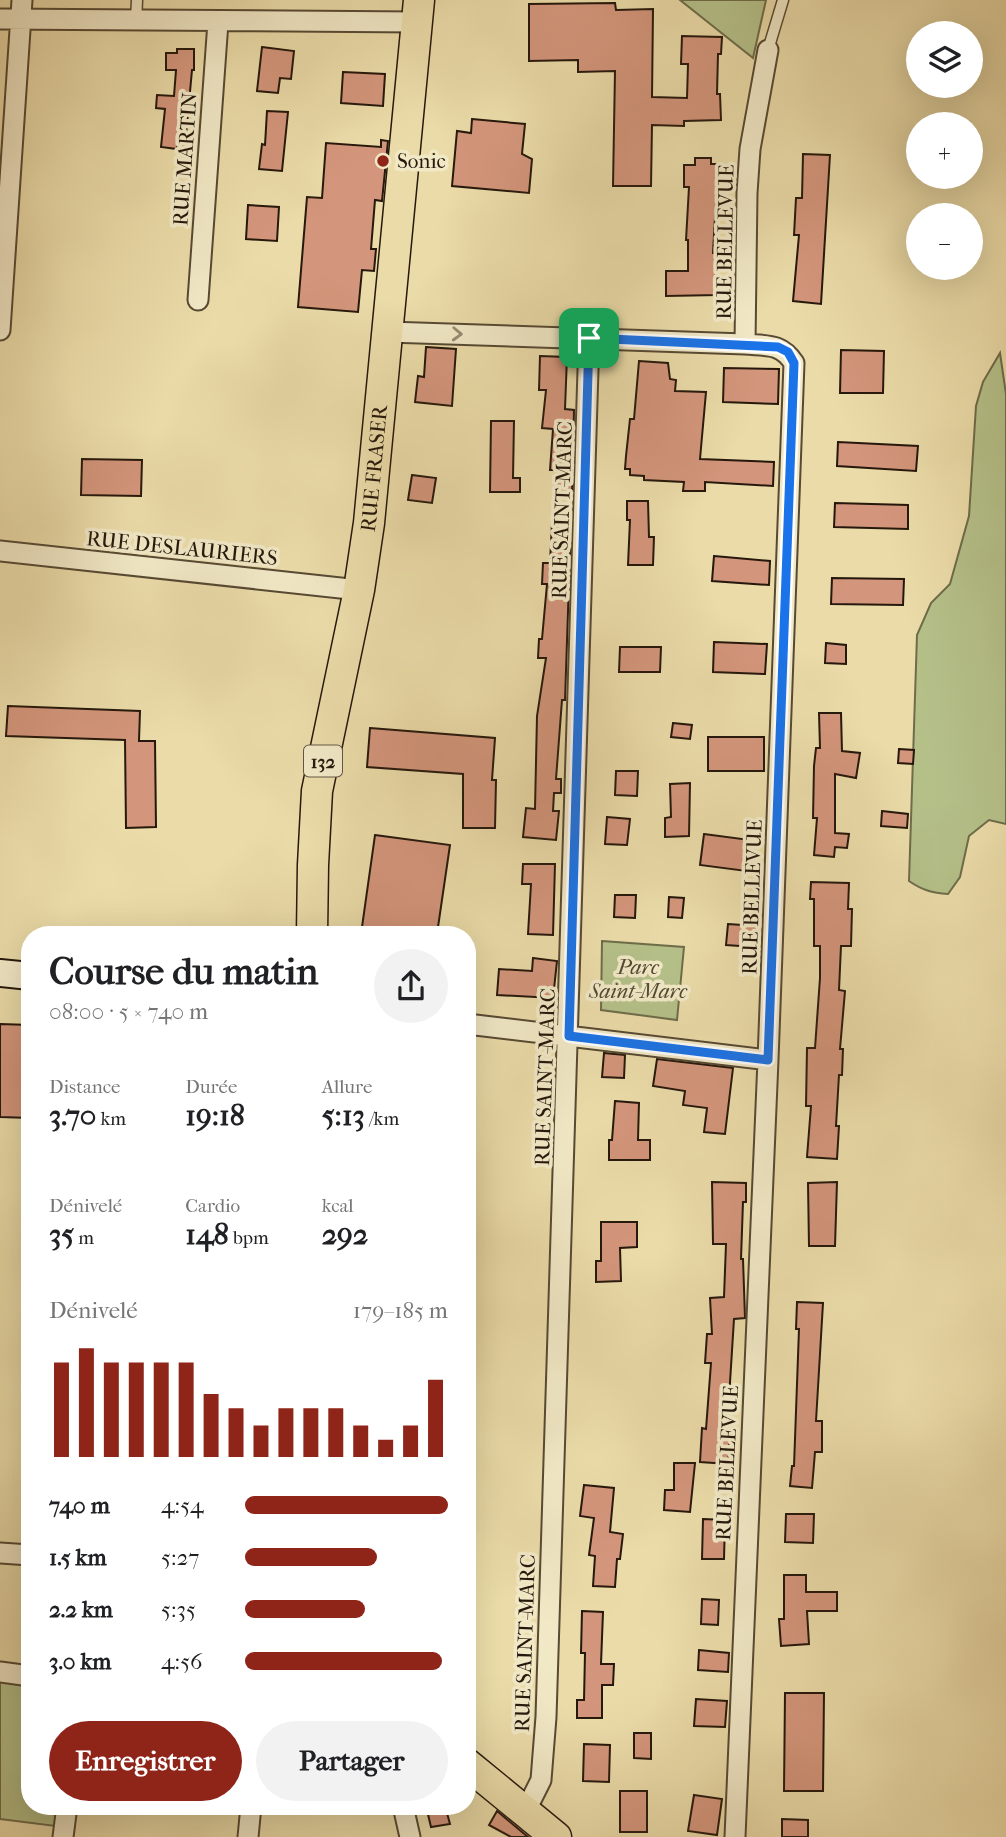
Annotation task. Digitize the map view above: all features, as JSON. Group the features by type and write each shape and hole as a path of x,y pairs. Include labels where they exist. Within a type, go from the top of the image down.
{"main road":[{"name":"RUE FRASER","path":"312,926 317,791 359,590 374,475 418,11"},
{"path":"0,972 21,975"},
{"path":"476,1773 556,1837"}],"street":[{"path":"0,330 21,10"},
{"path":"0,19 21,10 136,20 218,22 418,11"},
{"name":"RUE MARTIN","path":"198,300 218,22"},
{"name":"RUE BELLEVUE","path":"735,1837 794,363 788,352 778,347 745,344 750,160 755,112 768,50"},
{"path":"388,332 745,344"},
{"name":"RUE SAINT-MARC","path":"525,1812 541,1780 546,1717 589,338"},
{"name":"RUE DESLAURIERS","path":"0,551 359,590"},
{"path":"476,1025 768,1060"},
{"path":"0,1553 21,1554"},
{"path":"0,1672 21,1675"},
{"path":"63,1837 66,1815"},
{"path":"248,1837 250,1815"},
{"path":"405,1815 410,1837"}],"lane":[{"path":"136,20 137,0"},
{"name":"RUE BELLEVUE","path":"768,50 783,0"}],"green space":[{"path":"680,0 766,0 753,58"},
{"path":"1000,353 1006,394 1006,824 989,820 969,836 960,877 948,894 942,894 923,889 909,881 917,635 931,603 950,584 969,516 976,406 983,382"},
{"name":"Parc Saint-Marc","path":"602,941 684,947 677,1020 601,1010"},
{"path":"0,1680 21,1683 21,1815 64,1815 63,1827 0,1819"}],"building":[{"path":"615,3 616,10 653,9 652,97 687,98 688,64 681,64 682,36 722,37 721,54 718,54 717,94 720,94 721,120 684,121 684,126 652,125 651,186 613,186 615,71 578,72 578,60 529,61 529,4"},
{"path":"262,47 294,51 291,79 280,78 278,93 257,91"},
{"path":"177,49 194,49 194,70 185,146 177,146 177,149 161,147 165,109 156,108 157,95 174,96 176,70 166,70 166,53 177,53"},
{"path":"343,72 385,74 383,106 341,103"},
{"path":"267,111 288,112 282,171 259,169 262,144 265,145"},
{"path":"472,119 525,124 522,154 532,159 529,193 452,186 457,131 471,133"},
{"path":"381,140 388,141 382,201 375,200 371,249 376,249 374,271 362,270 358,312 298,307 307,197 322,198 326,143 381,147"},
{"path":"803,154 830,155 821,304 793,301 799,235 794,235 796,198 802,198"},
{"path":"695,158 711,158 711,164 718,164 713,253 718,253 718,295 666,296 666,271 688,271 686,240 689,187 684,187 684,165 695,165"},
{"path":"248,205 279,207 277,241 246,239"},
{"path":"426,347 456,349 452,406 415,402 418,376 424,377"},
{"path":"841,350 884,351 883,393 840,393"},
{"path":"540,356 567,357 565,409 574,410 572,496 557,495 559,470 550,470 553,429 542,428 546,390 539,390"},
{"path":"639,361 668,363 670,379 676,380 675,391 706,392 700,459 774,462 773,486 705,482 705,491 683,491 684,482 644,480 644,476 630,475 630,469 625,469 626,456 630,419 634,419"},
{"path":"724,368 779,369 778,404 723,402"},
{"path":"491,421 514,421 513,478 520,478 520,492 490,492"},
{"path":"838,442 918,446 916,471 837,466"},
{"path":"82,459 142,460 141,496 81,495"},
{"path":"412,475 436,478 432,503 408,500"},
{"path":"627,501 648,501 649,537 654,537 653,565 628,565 630,520 627,520"},
{"path":"835,503 908,505 908,529 834,527"},
{"path":"552,522 571,523 565,700 562,700 556,779 561,779 561,793 554,793 553,811 559,811 556,840 523,837 526,808 535,809 537,716 546,658 538,658 547,584 542,584 543,563 550,563"},
{"path":"714,556 770,561 769,585 712,581"},
{"path":"832,578 904,579 903,605 831,604"},
{"path":"714,642 767,644 765,674 713,672"},
{"path":"826,643 846,645 846,664 825,663"},
{"path":"620,647 661,647 660,672 619,672"},
{"path":"8,706 140,711 139,741 155,741 156,827 126,828 125,740 6,736"},
{"path":"819,713 841,713 842,751 860,753 856,778 835,774 835,833 849,834 847,848 835,847 834,857 814,855 817,818 813,818 814,766 816,748 820,748"},
{"path":"673,723 692,725 690,739 671,737"},
{"path":"370,728 495,738 492,780 496,780 495,828 463,828 463,774 367,767"},
{"path":"708,737 764,737 764,771 708,771"},
{"path":"899,749 914,750 913,764 898,763"},
{"path":"616,771 638,771 637,796 615,795"},
{"path":"690,783 689,836 665,837 665,818 671,817 670,784"},
{"path":"882,811 908,814 907,828 881,826"},
{"path":"607,817 630,819 627,845 605,844"},
{"path":"704,834 750,840 746,871 700,865"},
{"path":"375,835 450,845 438,926 362,926"},
{"path":"523,864 555,864 553,935 528,934 531,884 522,884"},
{"path":"811,882 849,883 848,909 852,909 851,946 841,946 839,990 845,991 840,1049 843,1049 842,1075 839,1075 836,1126 839,1126 837,1159 807,1157 811,1106 806,1106 807,1048 815,1048 820,978 820,946 814,946 814,899 810,899"},
{"path":"615,895 636,895 635,918 614,917"},
{"path":"669,897 684,898 682,918 668,917"},
{"path":"728,924 756,926 754,947 726,945"},
{"path":"533,958 557,961 553,998 497,995 499,969 532,971"},
{"path":"0,1024 21,1025 21,1118 0,1117"},
{"path":"604,1053 625,1055 624,1078 602,1077"},
{"path":"657,1059 733,1068 725,1134 704,1132 707,1108 683,1105 685,1091 653,1086"},
{"path":"615,1101 639,1103 638,1140 650,1140 650,1160 609,1160"},
{"path":"712,1182 746,1183 741,1259 745,1318 734,1319 727,1430 730,1430 728,1464 700,1462 702,1428 706,1429 711,1363 705,1363 707,1334 712,1334 710,1298 724,1297 726,1244 713,1244"},
{"path":"837,1182 835,1246 809,1246 808,1183"},
{"path":"601,1222 637,1222 637,1247 620,1248 621,1281 596,1282 596,1261 601,1261"},
{"path":"797,1302 823,1303 816,1421 822,1421 822,1452 815,1452 812,1488 790,1486 794,1466 799,1329 796,1329"},
{"path":"674,1463 695,1463 690,1512 664,1510 665,1490 674,1490"},
{"path":"584,1485 614,1488 610,1532 623,1534 620,1559 617,1559 615,1587 593,1586 595,1556 589,1555 594,1518 580,1516"},
{"path":"786,1514 814,1514 813,1543 785,1542"},
{"path":"703,1519 725,1520 724,1559 702,1559"},
{"path":"784,1575 806,1575 806,1592 837,1592 837,1611 807,1611 809,1644 781,1646 779,1619 784,1619"},
{"path":"702,1599 719,1600 718,1625 701,1624"},
{"path":"582,1611 603,1612 601,1664 614,1664 613,1685 602,1685 602,1718 577,1718 577,1700 584,1700"},
{"path":"699,1650 729,1653 728,1672 698,1670"},
{"path":"785,1693 824,1693 823,1791 784,1791"},
{"path":"696,1699 727,1701 725,1727 694,1726"},
{"path":"634,1733 651,1733 651,1759 634,1758"},
{"path":"584,1744 610,1745 609,1782 583,1781"},
{"path":"620,1791 647,1791 647,1832 620,1832"},
{"path":"694,1795 722,1799 717,1835 688,1831"},
{"path":"497,1811 528,1837 511,1837 489,1825"},
{"path":"428,1815 448,1815 450,1824 431,1827"},
{"path":"782,1819 808,1820 808,1837 782,1837"}],"place":[{"name":"Sonic","path":"383,161"}],"route":[{"path":"589,338 778,347 788,352 794,363 768,1060 569,1036 589,338"}]}
